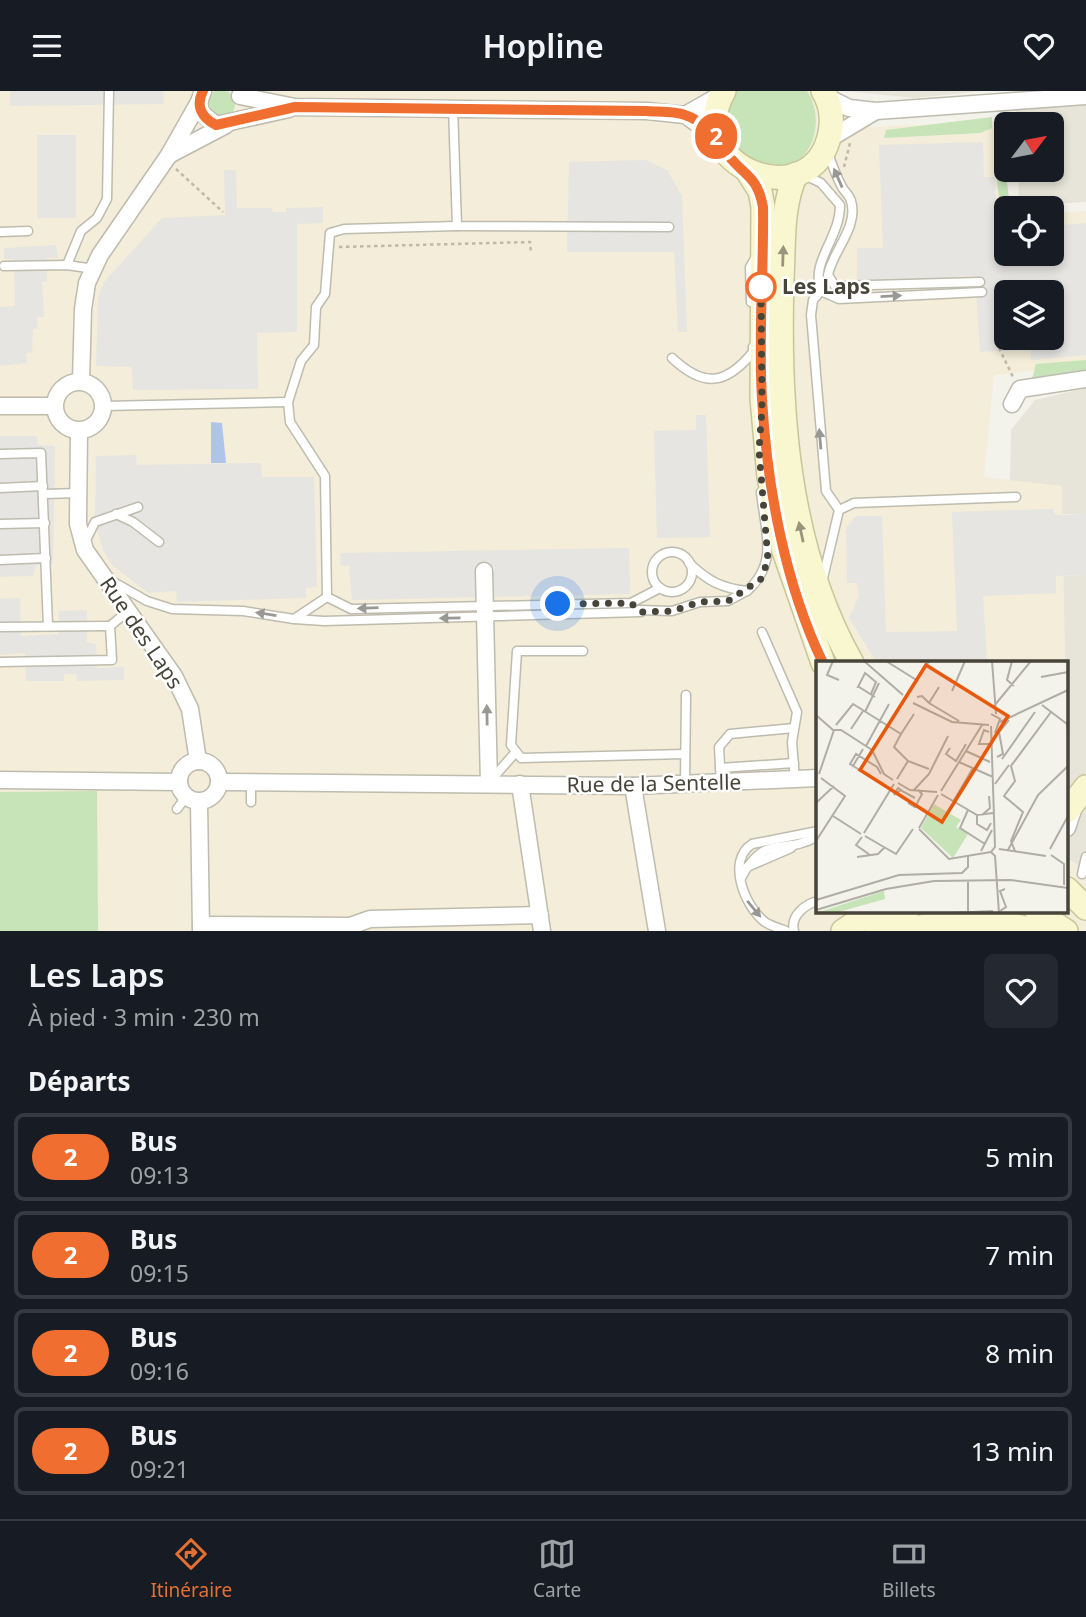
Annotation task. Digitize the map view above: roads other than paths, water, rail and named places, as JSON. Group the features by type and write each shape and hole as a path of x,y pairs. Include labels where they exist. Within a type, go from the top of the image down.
{"main road":[{"path":"723,93 716,124 726,153 748,172 764,178 798,173"},
{"path":"825,94 831,110 835,142 798,173 789,190 780,305 793,492 808,560 821,599 851,661"},
{"path":"748,172 762,199 762,409 769,477 784,551 822,661"},
{"path":"1074,882 1086,908"},
{"path":"842,931 869,913"},
{"path":"876,931 905,913"},
{"path":"1039,913 1066,931"},
{"path":"907,931 937,921 963,920 1034,931"}],"street":[{"path":"229,123 241,110 239,93 295,107"},
{"path":"685,115 723,93"},
{"path":"825,94 849,108 876,111"},
{"path":"201,96 206,120 229,123"},
{"path":"81,381 83,310 87,283 94,268 167,157 201,96"},
{"path":"835,142 857,119 876,111 929,99 1086,96"},
{"path":"167,157 229,123 295,107 453,99 685,115 719,139"},
{"path":"1012,404 1020,389 1086,379"},
{"path":"81,381 93,385 101,394 104,406 101,419 92,428 79,431 67,427 58,418 54,406 58,393 68,384 81,381"},
{"path":"0,406 54,406"},
{"name":"Rue des Laps","path":"79,431 78,524 85,550 174,676 190,709 198,761"},
{"path":"484,571 489,783"},
{"path":"187,803 215,795 220,782 213,766 198,761 186,765 178,782 187,803 201,928 350,926 370,919 541,923 520,784"},
{"name":"Rue de la Sentelle","path":"220,782 633,786 685,784 721,776 795,780 816,778"},
{"path":"0,780 178,782"},
{"path":"633,786 657,931"},
{"path":"1068,824 1076,793"}],"lane":[{"path":"67,265 80,232 97,218 107,199 108,91"},
{"path":"453,99 457,226"},
{"path":"798,173 821,183 840,205 840,223 819,270 817,280 821,291 839,299 981,287 835,286 828,275 831,261 845,239 851,215 851,201 836,174 835,142"},
{"path":"327,597 325,476 289,422 288,402 301,361 314,345 316,307 325,293 330,233 344,229 457,226 669,227"},
{"path":"0,232 28,231"},
{"path":"673,358 695,377 713,380 732,374 746,361 753,352 750,267 763,246"},
{"path":"4,266 67,265 94,268"},
{"path":"821,291 813,300 811,315 820,438 826,491 839,510 826,558 821,599"},
{"path":"104,406 288,402"},
{"path":"327,597 351,609 485,611 672,611 700,602 728,601 747,591 761,579 768,560 759,450 762,409"},
{"path":"0,454 41,453 48,626"},
{"path":"0,488 79,493"},
{"path":"839,510 854,503 1016,497"},
{"path":"85,550 86,538 95,522 138,507"},
{"path":"114,514 133,522 159,542"},
{"path":"0,524 45,523"},
{"path":"689,563 691,576 684,587 672,591 660,587 652,576 657,558 674,552 689,563 707,580 724,588 747,591"},
{"path":"0,560 46,558"},
{"path":"103,577 147,601 172,609 243,611 324,621 631,603 660,587"},
{"path":"294,619 327,597"},
{"path":"631,603 641,612"},
{"path":"0,628 110,626 127,612"},
{"path":"0,662 112,660 110,626"},
{"path":"762,632 797,712 794,728 795,780"},
{"path":"583,651 517,651 511,745 515,754 521,758 685,754"},
{"path":"685,784 686,695"},
{"path":"794,728 730,734 719,747 721,776 794,763"},
{"path":"489,783 515,754"},
{"path":"251,783 251,802"},
{"path":"786,931 766,923 747,902 741,879 740,859 745,849 752,844 816,834"},
{"path":"741,879 747,867 816,835"},
{"path":"1074,882 1086,857"},
{"path":"794,931 792,925 796,916 802,909 816,902"}],"water":[{"path":"211,422 222,423 226,463 211,463"}],"place":[{"name":"Les Laps","path":"761,287"}]}
